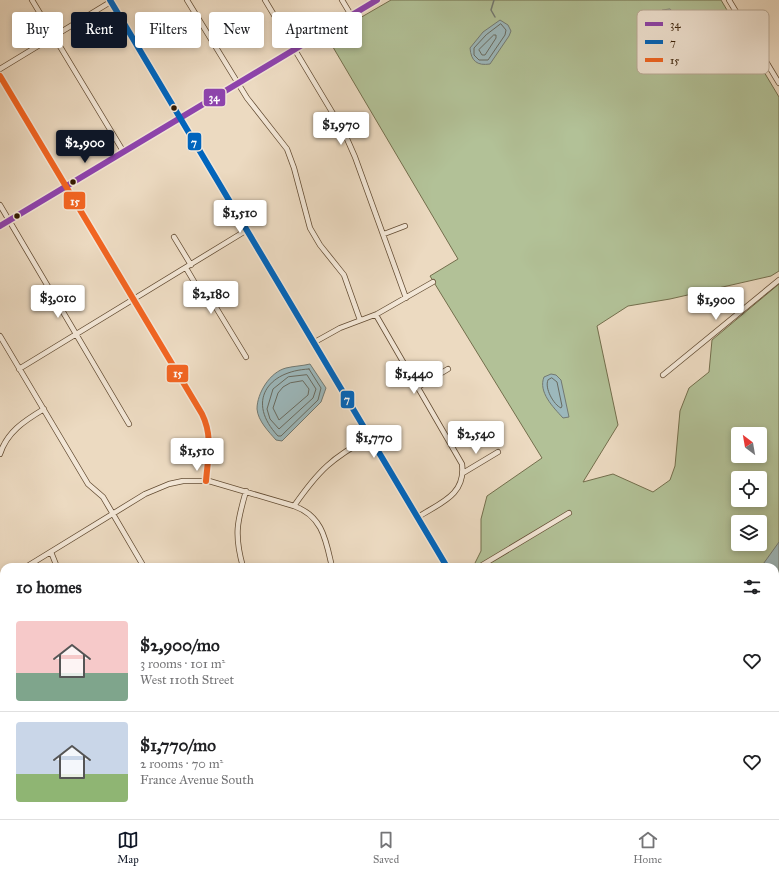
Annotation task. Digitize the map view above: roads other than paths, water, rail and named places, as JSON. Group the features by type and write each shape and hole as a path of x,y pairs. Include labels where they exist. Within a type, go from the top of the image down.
{"street":[{"path":"32,0 39,12"},
{"path":"63,30 111,0 445,563"},
{"path":"187,0 247,98 287,149 294,168 310,228 320,245 344,275 360,320"},
{"path":"265,0 344,132 384,234 406,298"},
{"path":"342,0 349,12"},
{"path":"356,12 377,0"},
{"path":"729,0 735,10"},
{"path":"0,69 34,48"},
{"path":"61,48 123,151"},
{"path":"0,226 294,49"},
{"path":"769,66 779,83"},
{"path":"0,76 206,422 210,440 206,481"},
{"path":"0,205 129,424"},
{"path":"384,234 405,226"},
{"path":"20,369 247,230"},
{"path":"174,237 191,265"},
{"path":"186,268 199,290 212,301 246,357"},
{"path":"662,375 779,280"},
{"path":"313,343 340,328 376,315 433,282"},
{"path":"376,315 459,457 463,473 459,487 454,494 418,517"},
{"path":"0,336 88,484 103,497 142,563"},
{"path":"0,347 5,344"},
{"path":"418,387 448,369"},
{"path":"0,454 7,438 14,430 44,410"},
{"path":"294,506 307,487 326,466 370,437"},
{"path":"463,473 498,452"},
{"path":"33,563 145,494 169,484 182,481 206,481 246,491 294,506 311,514 322,528 331,563"},
{"path":"242,563 238,552 237,529 246,491"},
{"path":"485,563 570,513"},
{"path":"51,552 55,563"}],"water":[{"path":"500,20 508,25 511,31 509,36 490,64 476,62 473,59 470,48 483,32"},
{"path":"310,364 326,388 321,402 282,441 276,440 259,418 257,409 259,396 270,379 280,370"},
{"path":"551,374 556,375 561,380 569,417 563,418 545,394 543,388 544,377"},
{"path":"779,542 779,563 764,563"}],"waterway":[{"path":"494,0 491,10 495,17"}]}
